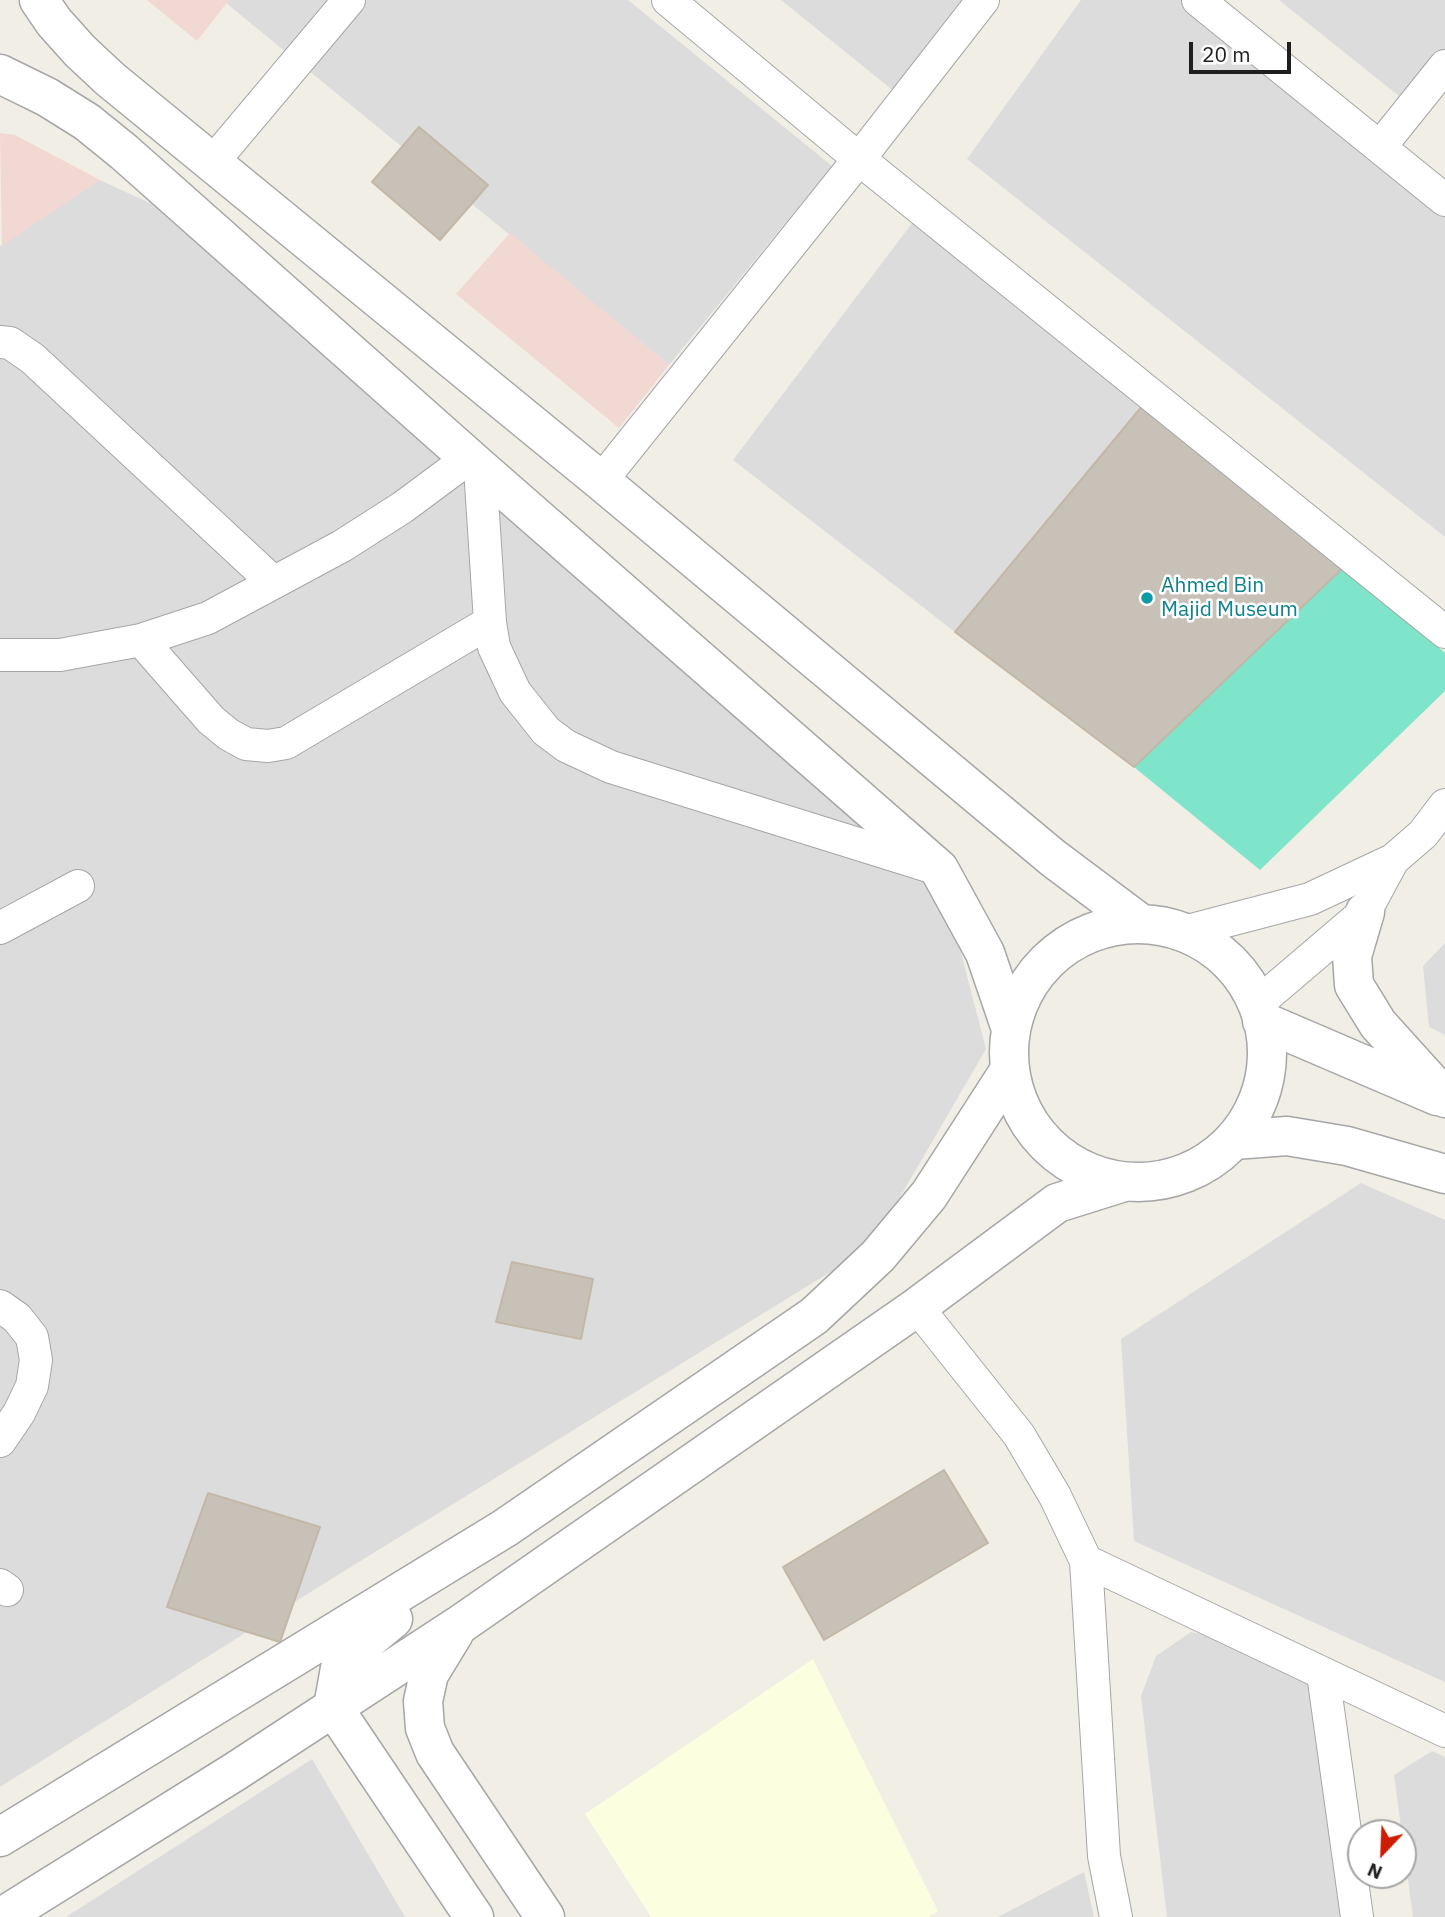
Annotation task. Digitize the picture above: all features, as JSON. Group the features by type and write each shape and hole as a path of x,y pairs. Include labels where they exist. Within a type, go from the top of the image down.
{"street":[{"path":"39,0 80,51 110,79 601,481 1053,858 1141,924"},
{"path":"212,163 349,0"},
{"path":"668,0 859,159 1445,632"},
{"path":"601,481 983,0"},
{"path":"1198,0 1445,200"},
{"path":"1380,147 1445,66"},
{"path":"0,74 47,97 87,122 124,152 474,463 939,869 985,953 1010,1026 1009,1071 1022,1112 1048,1146 1083,1170 1124,1182"},
{"path":"0,342 10,343 32,358 273,582"},
{"path":"0,655 60,655 141,640 208,618 352,540 474,463"},
{"path":"474,463 494,647 514,692 546,731 566,746 611,767 939,869"},
{"path":"141,640 211,720 246,744 268,746 286,743 490,622"},
{"path":"1184,932 1310,899 1393,860 1423,835 1445,805"},
{"path":"1393,860 1365,912 1352,956 1354,985 1378,1024 1445,1099"},
{"path":"1,924 78,886"},
{"path":"1259,1012 1365,912"},
{"path":"2,1917 236,1771 458,1626 917,1307 1057,1203 1124,1182 1165,1180 1202,1165 1234,1140 1254,1111 1265,1077 1267,1042 1259,1012 1241,975 1216,950 1184,932 1163,926 1141,924 1096,930 1056,951 1027,985 1010,1026"},
{"path":"1259,1012 1445,1099"},
{"path":"0,1837 505,1528 814,1316 878,1256 929,1195 1009,1071"},
{"path":"1234,1140 1287,1136 1347,1146 1445,1174"},
{"path":"0,1306 17,1318 33,1337 36,1360 32,1386 19,1413 0,1441"},
{"path":"917,1307 1019,1434 1055,1496 1086,1561 1104,1856 1116,1917"},
{"path":"474,1917 333,1707 340,1668 354,1651 505,1528"},
{"path":"1086,1561 1445,1731"},
{"path":"458,1626 429,1674 423,1701 425,1728 435,1754 545,1917"},
{"path":"1323,1674 1357,1917"},
{"path":"440,1866 441,1849 447,1843 456,1840 467,1843 477,1849 530,1917"}],"shaded area":[{"path":"147,0 229,0 197,41"},
{"path":"229,0 628,0 832,166 669,365 226,3"},
{"path":"781,0 991,0 910,104"},
{"path":"1081,0 1185,0 1445,206 1445,537 967,159"},
{"path":"1279,0 1445,0 1445,68 1414,108"},
{"path":"0,133 15,135 100,180 2,246"},
{"path":"100,180 201,227 930,833 986,1049 871,1247 336,1576 0,1787 0,246"},
{"path":"916,218 1143,405 955,632 733,460"},
{"path":"510,233 669,365 619,428 456,294"},
{"path":"1445,943 1445,1035 1429,1027 1423,966"},
{"path":"1361,1183 1445,1220 1445,1682 1134,1541 1121,1339"},
{"path":"1191,1632 1237,1642 1306,1677 1328,1703 1347,1848 1347,1889 1352,1889 1356,1917 1167,1917 1141,1696 1156,1656"},
{"path":"813,1659 938,1911 928,1917 651,1917 585,1814"},
{"path":"1432,1751 1445,1757 1445,1917 1413,1917 1409,1889 1417,1889 1417,1819 1400,1819 1394,1775"},
{"path":"312,1759 405,1917 66,1917"},
{"path":"1084,1872 1094,1917 998,1917"}],"green space":[{"path":"1346,565 1445,653 1445,691 1260,870 1134,767"}],"building":[{"path":"419,127 488,185 440,240 372,182"},
{"name":"Ahmed Bin Majid Museum","path":"1143,405 1346,565 1134,767 955,632"},
{"path":"512,1262 593,1279 581,1339 496,1322"},
{"path":"944,1470 988,1543 824,1640 783,1567"},
{"path":"208,1493 320,1527 280,1642 167,1607"}],"place":[{"name":"Ahmed Bin Majid Museum","path":"1147,598"}]}
